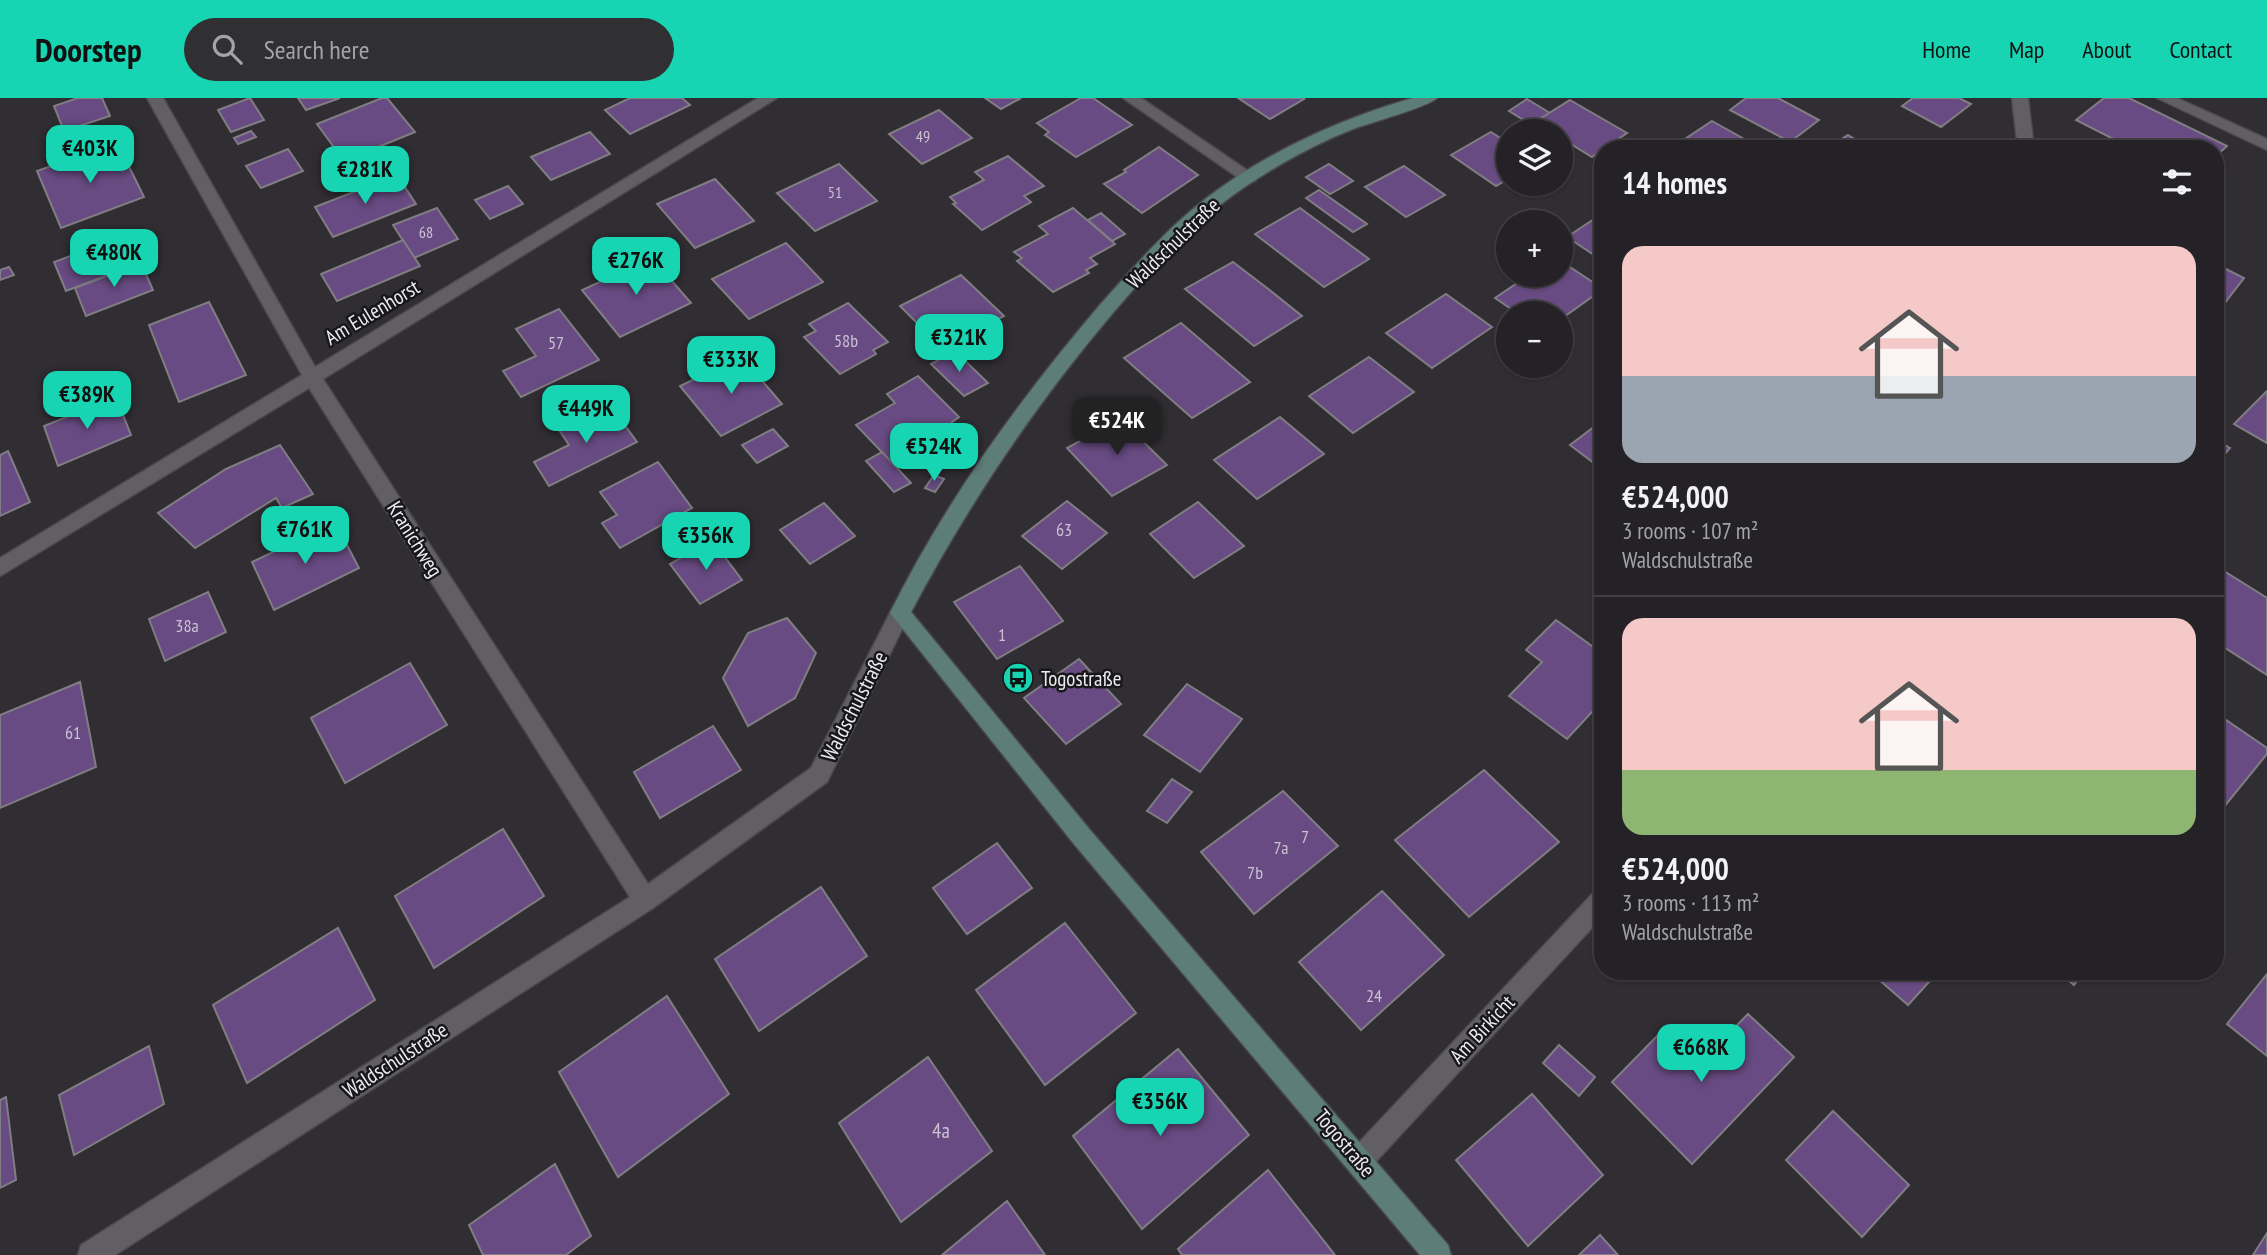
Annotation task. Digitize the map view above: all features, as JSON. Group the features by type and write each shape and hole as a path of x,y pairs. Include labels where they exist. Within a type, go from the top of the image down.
{"street":[{"name":"Kranichweg","path":"155,98 311,376 645,900"},
{"name":"Am Eulenhorst","path":"0,568 739,109 768,98"},
{"path":"1131,98 1249,177"},
{"name":"Waldschulstraße","path":"91,1255 645,900 819,775 900,613 953,517 1045,382 1137,275 1191,220 1249,177 1292,151 1343,127 1429,98"},
{"path":"2020,98 2025,140"},
{"path":"2165,98 2267,145"},
{"name":"Togostraße","path":"900,613 1082,837 1360,1160 1438,1255"},
{"name":"Am Birkicht","path":"1360,1160 1594,908"}],"building":[{"path":"78,98 102,98 110,116 64,131 54,106"},
{"path":"250,98 264,120 231,132 218,110"},
{"path":"298,98 340,98 306,110"},
{"path":"387,98 415,132 344,161 317,124"},
{"path":"630,98 682,98 690,105 630,134 605,110"},
{"path":"985,98 1021,98 1001,109"},
{"path":"1081,98 1093,98 1132,125 1076,157 1045,135 1049,132 1037,123"},
{"path":"1238,98 1302,98 1304,99 1270,119"},
{"path":"1746,98 1778,98 1819,120 1793,140 1786,140 1730,110"},
{"path":"1913,98 1959,98 1971,104 1941,127 1902,106"},
{"path":"2104,98 2129,98 2215,140 2115,140 2076,120"},
{"path":"1527,99 1550,113 1542,119 1522,119 1509,111"},
{"path":"1570,100 1627,133 1617,140 1594,140 1592,157 1573,145 1573,119 1540,119"},
{"path":"939,110 972,138 922,164 889,134"},
{"path":"1712,121 1746,140 1684,140"},
{"path":"251,131 256,137 238,144 234,138"},
{"path":"590,132 610,154 551,180 531,157"},
{"path":"1491,132 1496,135 1496,186 1451,155"},
{"path":"1848,135 1856,140 1840,140"},
{"path":"117,142 144,197 61,228 37,171"},
{"path":"1159,147 1198,175 1142,213 1104,184 1126,172 1124,170"},
{"path":"288,149 303,171 261,188 246,166"},
{"path":"1008,156 1044,186 1024,196 1031,202 982,230 953,204 956,203 950,197 984,180 975,172"},
{"path":"839,164 877,201 815,231 777,193"},
{"path":"1329,164 1353,181 1330,194 1306,177"},
{"path":"1404,166 1445,195 1406,217 1365,187"},
{"path":"397,175 416,204 333,237 315,207"},
{"path":"715,179 754,221 695,248 657,204"},
{"path":"508,186 523,204 490,219 475,200"},
{"path":"1319,190 1367,224 1353,232 1306,198"},
{"path":"437,208 458,239 414,258 393,225"},
{"path":"1073,208 1115,244 1090,258 1097,264 1086,270 1089,273 1053,292 1017,261 1022,258 1014,252 1048,234 1039,226"},
{"path":"1300,208 1369,259 1324,287 1255,234"},
{"path":"1101,213 1125,234 1112,241 1088,220"},
{"path":"1594,219 1594,255 1573,241 1573,233"},
{"path":"117,239 129,267 66,291 54,262"},
{"path":"403,240 420,266 337,301 321,274"},
{"path":"786,243 823,282 749,319 712,279"},
{"path":"652,258 691,303 620,337 582,290"},
{"path":"1233,262 1302,316 1254,346 1185,289"},
{"path":"141,263 153,290 86,316 75,288"},
{"path":"9,267 14,275 0,280 0,270"},
{"path":"2224,268 2244,278 2224,304"},
{"path":"1573,269 1594,283 1594,295 1573,310 1573,301 1499,301 1495,298 1511,287 1573,287"},
{"path":"961,275 1004,316 943,349 900,306"},
{"path":"1446,294 1492,327 1432,368 1386,333"},
{"path":"209,302 246,375 179,402 149,325"},
{"path":"848,303 888,342 873,350 876,354 840,374 804,337 816,331 809,324"},
{"path":"559,309 599,360 521,397 503,371 536,356 516,329"},
{"path":"1181,323 1250,382 1192,418 1124,358"},
{"path":"955,351 988,383 964,396 931,364"},
{"path":"741,356 782,404 721,436 680,386"},
{"path":"1369,357 1414,392 1353,433 1309,396"},
{"path":"918,376 959,417 952,422 951,429 939,444 897,468 856,425 895,403 887,394"},
{"path":"2267,391 2267,443 2234,424"},
{"path":"116,397 131,435 58,466 44,426"},
{"path":"610,405 637,442 549,486 534,462 569,445 559,430"},
{"path":"1280,417 1324,454 1257,499 1214,460"},
{"path":"1120,419 1167,465 1112,496 1067,448"},
{"path":"1594,427 1594,463 1570,445"},
{"path":"773,429 788,446 757,463 742,445"},
{"path":"280,445 313,494 282,508 276,498 195,548 158,513 226,469"},
{"path":"2224,445 2230,448 2224,455"},
{"path":"8,451 30,502 0,516 0,455"},
{"path":"882,452 911,483 894,492 866,461"},
{"path":"658,462 692,508 620,548 602,523 617,515 600,492"},
{"path":"934,475 944,479 935,492 925,488"},
{"path":"1067,501 1107,533 1062,569 1022,536"},
{"path":"1198,502 1244,546 1194,578 1150,534"},
{"path":"824,503 855,536 810,564 780,530"},
{"path":"335,522 359,568 274,610 252,562"},
{"path":"712,540 742,580 700,604 670,564"},
{"path":"1020,566 1063,621 997,659 954,602"},
{"path":"2224,571 2267,598 2267,675 2224,647"},
{"path":"208,592 226,632 165,661 149,619"},
{"path":"787,618 816,653 795,698 748,726 723,678 748,633"},
{"path":"1556,620 1594,647 1594,710 1567,739 1509,696 1542,662 1526,650"},
{"path":"1079,659 1121,704 1066,744 1024,698"},
{"path":"410,663 447,725 345,783 311,718"},
{"path":"80,682 96,767 0,808 0,715"},
{"path":"1187,684 1242,719 1200,772 1144,735"},
{"path":"2224,718 2267,748 2267,754 2224,807"},
{"path":"713,726 741,770 660,818 634,772"},
{"path":"1484,770 1559,842 1469,917 1395,840"},
{"path":"1172,779 1192,792 1167,823 1147,811"},
{"path":"1283,791 1338,846 1254,914 1201,852"},
{"path":"503,829 544,896 434,968 395,896"},
{"path":"997,843 1032,888 967,934 933,888"},
{"path":"821,887 867,956 759,1031 715,959"},
{"path":"1382,891 1444,955 1361,1030 1299,962"},
{"path":"1065,923 1136,1013 1045,1085 976,990"},
{"path":"338,928 375,1000 247,1083 213,1005"},
{"path":"2267,974 2267,1056 2227,1024"},
{"path":"1879,980 1931,980 1908,1005"},
{"path":"667,996 729,1094 618,1177 559,1072"},
{"path":"1748,1014 1794,1057 1692,1164 1612,1082 1667,1026 1702,1061"},
{"path":"1559,1045 1595,1077 1579,1096 1543,1063"},
{"path":"149,1046 164,1104 74,1155 59,1095"},
{"path":"1178,1049 1249,1135 1142,1229 1073,1136"},
{"path":"928,1057 992,1151 901,1222 839,1123"},
{"path":"1532,1094 1603,1175 1528,1246 1456,1160"},
{"path":"6,1097 16,1180 0,1188 0,1100"},
{"path":"1833,1111 1909,1185 1862,1237 1786,1160"},
{"path":"555,1164 591,1236 566,1255 483,1255 469,1225"},
{"path":"1268,1170 1335,1255 1182,1255 1178,1249"},
{"path":"1007,1201 1045,1255 942,1255"},
{"path":"2267,1233 2267,1255 2253,1255"},
{"path":"1600,1235 1618,1255 1579,1255"}],"place":[{"name":"Togostraße","path":"1018,678"}]}
